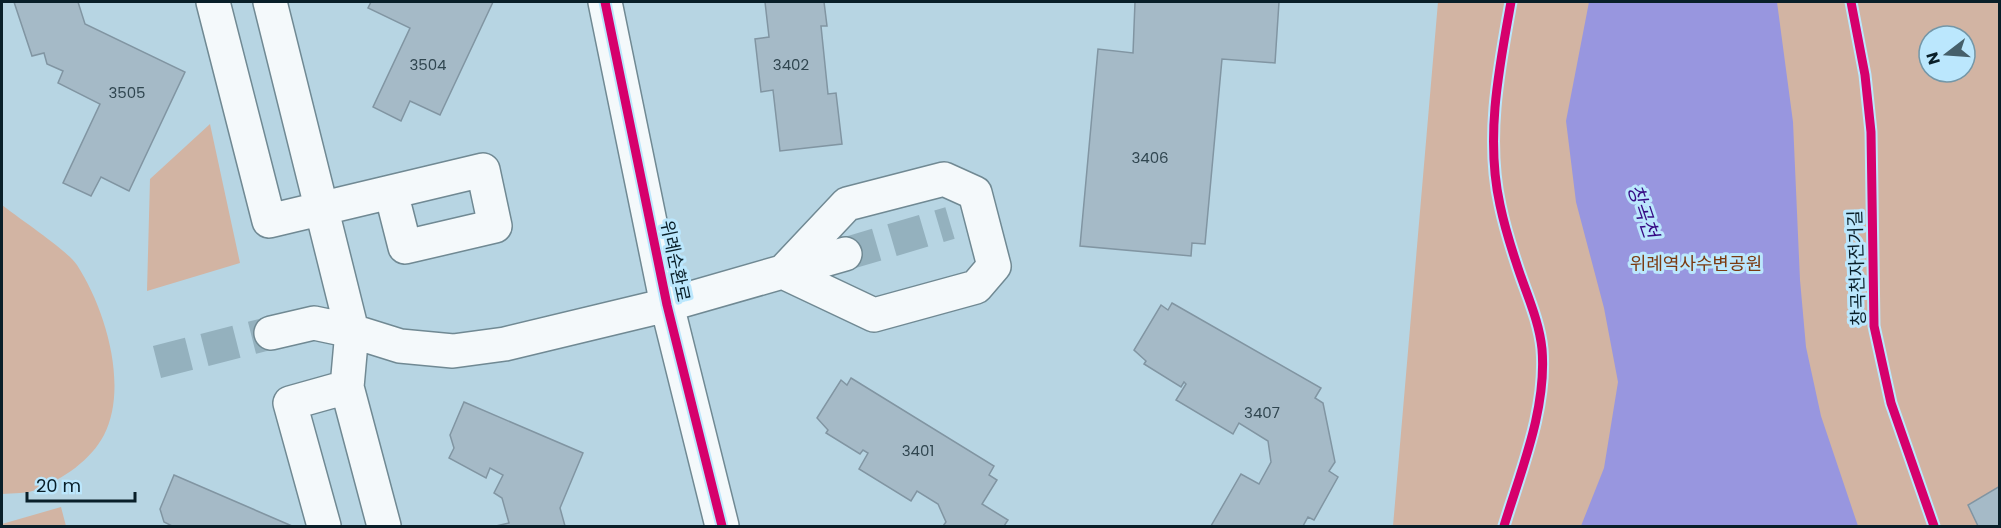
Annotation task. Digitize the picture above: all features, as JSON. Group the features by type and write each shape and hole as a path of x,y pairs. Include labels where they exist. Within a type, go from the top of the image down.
{"street":[{"path":"213,2 269,221 391,192"},
{"path":"270,2 352,331 347,387 384,526"},
{"name":"위례순환로","path":"605,2 667,305 722,526"},
{"path":"944,179 975,193 994,266 976,287 874,315 783,272 847,204 944,179"},
{"path":"271,333 314,323 352,331 400,346 453,351 505,344 667,305 845,254"},
{"path":"324,526 290,403 347,387"}],"green space":[{"name":"위례역사수변공원","path":"1438,2 1999,2 1999,526 1393,526"},
{"path":"210,124 240,263 147,291 150,179"},
{"path":"2,205 53,243 77,265 97,303 104,325 114,371 114,394 111,415 104,435 92,453 76,468 34,491 2,494"},
{"path":"61,507 66,526 2,526 2,524"}],"water":[{"name":"창곡천","path":"1589,2 1777,2 1793,122 1800,280 1806,347 1821,416 1858,526 1581,526 1604,468 1618,382 1604,308 1576,202 1566,121"}],"building":[{"path":"14,2 78,2 85,24 185,72 129,191 101,177 91,196 63,183 100,104 58,83 63,71 47,64 44,53 32,56"},
{"path":"371,2 493,2 440,115 410,101 401,121 373,107 410,28 368,8"},
{"path":"765,2 824,2 827,26 821,26 828,94 836,93 842,144 780,151 773,90 761,92 755,39 769,37"},
{"path":"1135,2 1279,2 1275,63 1222,59 1205,244 1192,243 1191,256 1080,246 1098,49 1133,53"},
{"path":"1172,303 1321,388 1315,398 1323,403 1335,462 1329,471 1338,477 1314,520 1308,517 1303,526 1211,526 1241,474 1259,484 1271,462 1268,441 1239,423 1233,434 1176,400 1186,384 1184,382 1181,387 1144,364 1146,361 1134,350 1161,305 1168,310"},
{"path":"851,378 994,466 989,475 997,480 982,504 1008,520 1004,526 943,526 946,522 938,504 917,491 911,501 859,469 868,453 863,450 860,454 826,433 828,430 817,418 841,380 847,385"},
{"path":"464,402 583,453 560,508 565,526 496,526 509,523 502,498 494,493 503,475 490,468 486,478 449,458 454,448 450,435"},
{"path":"174,475 292,526 172,526 164,522 160,509"},
{"path":"2000,486 2000,526 1978,526 1968,505"}],"tunnel":[{"path":"845,254 950,223"},
{"path":"157,362 271,333"}],"cycle path":[{"path":"605,2 667,305 722,526"},
{"path":"1504,526 1537,417 1542,372 1542,349 1538,327 1507,234 1496,180 1495,103 1511,2"},
{"name":"창곡천자전거길","path":"1851,2 1865,75 1871,132 1874,326 1891,403 1934,526"}]}
